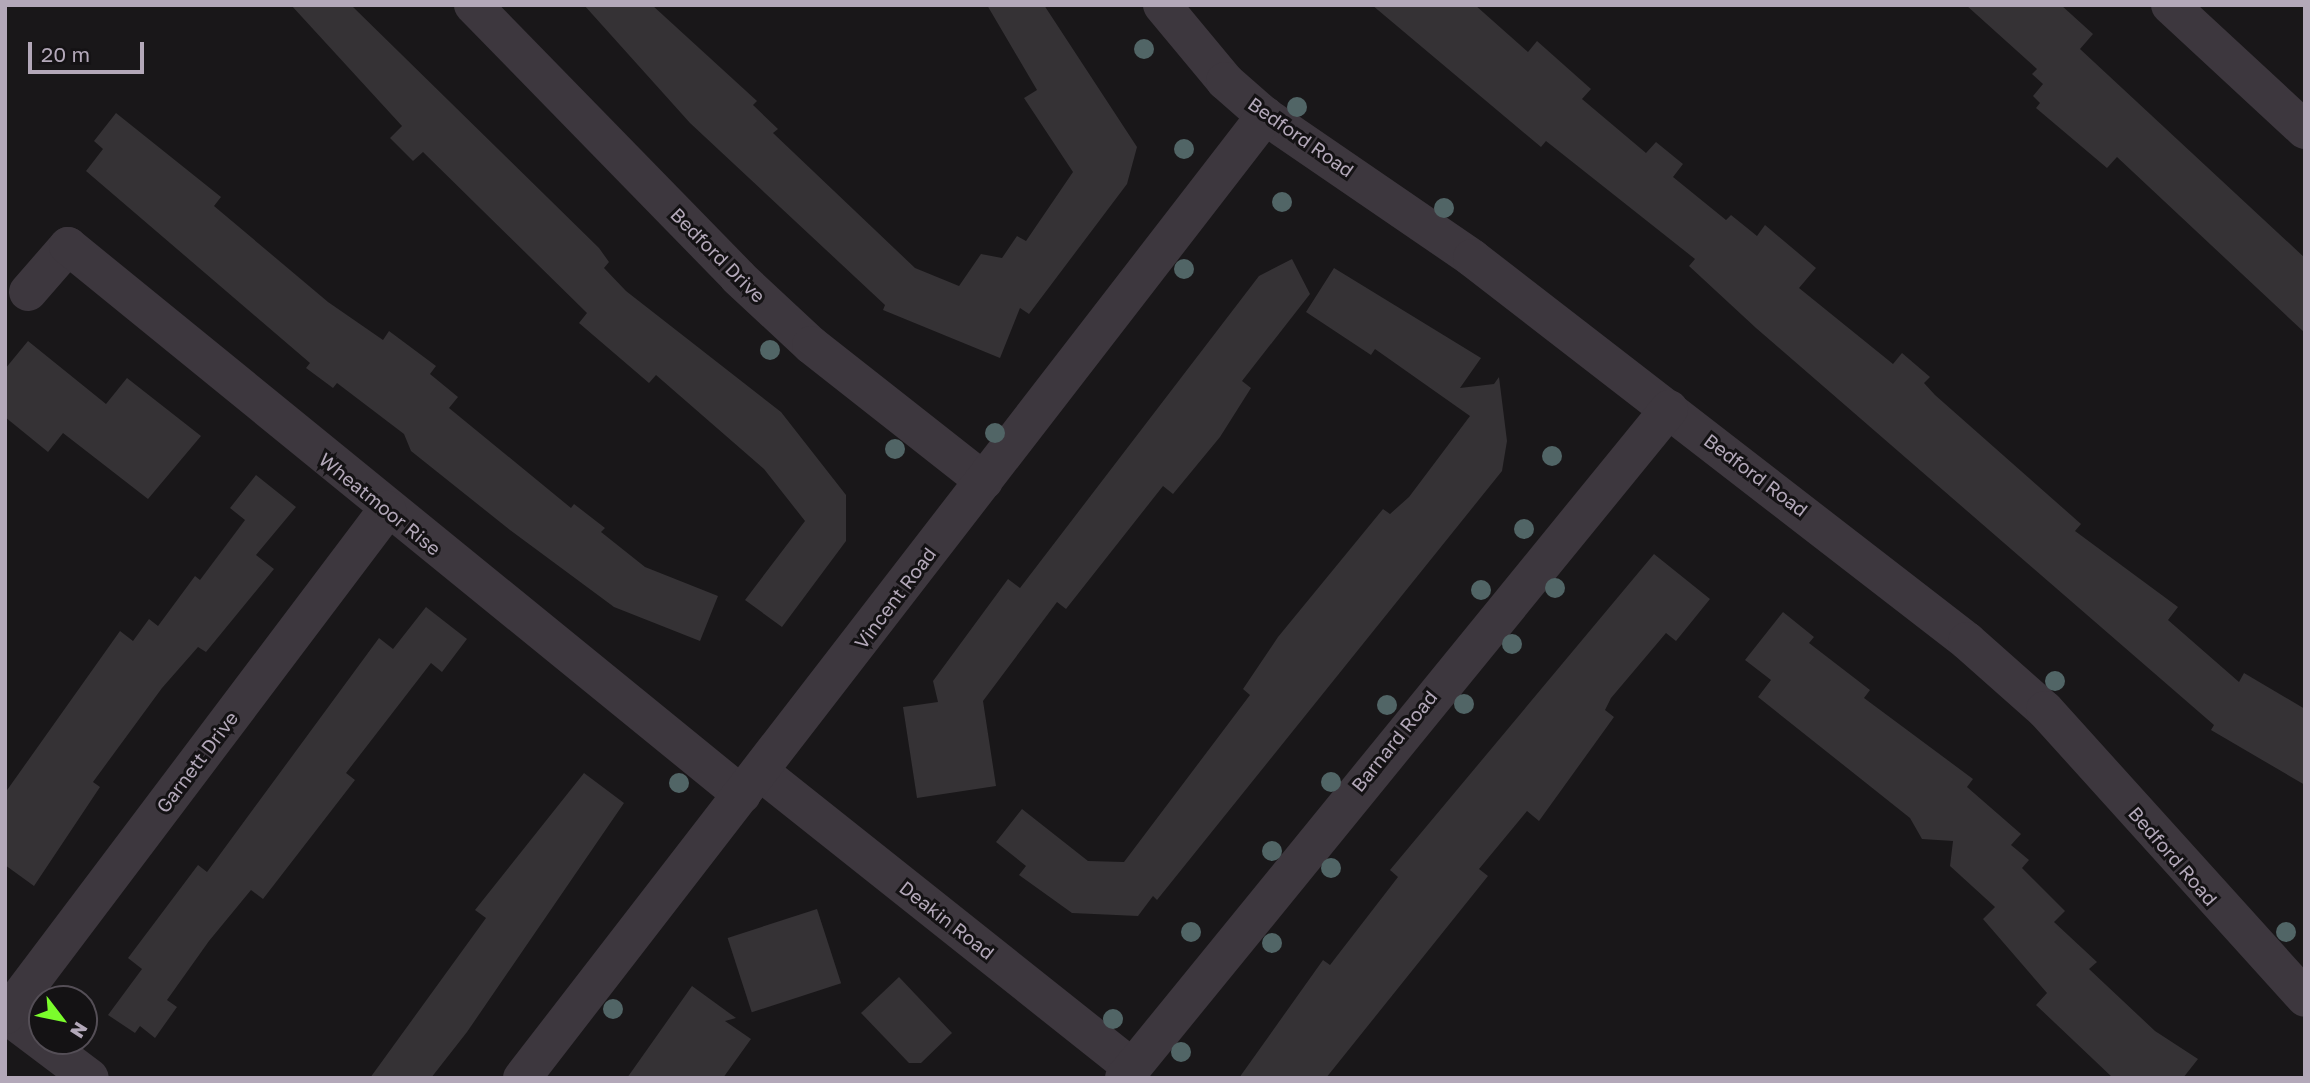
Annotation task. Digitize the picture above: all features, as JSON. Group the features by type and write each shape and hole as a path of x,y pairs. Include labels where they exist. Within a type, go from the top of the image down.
{"street":[{"name":"Bedford Drive","path":"473,5 738,277 811,345 984,481"},
{"name":"Bedford Road","path":"1162,5 1225,82 1265,116 1472,258 1859,554 2045,710 2305,998"},
{"path":"2170,5 2305,130"},
{"name":"Vincent Road","path":"522,1078 752,784 1265,116"},
{"name":"Wheatmoor Rise","path":"28,292 68,246 387,510 752,784"},
{"name":"Barnard Road","path":"1128,1072 1669,409"},
{"name":"Garnett Drive","path":"6,1014 387,510"},
{"name":"Deakin Road","path":"752,784 1128,1072"},
{"path":"6,1014 90,1078"}],"building":[{"path":"291,5 351,5 599,248 609,262 604,268 626,291 781,412 846,495 846,541 782,627 745,600 805,521 764,469 656,375 649,383 579,323 587,313 423,152 413,161 390,138 402,126"},
{"path":"584,5 652,5 757,101 753,105 778,129 773,133 915,268 959,286 981,254 1002,258 1017,236 1026,241 1073,172 1024,98 1037,90 987,5 1044,5 1137,147 1127,184 1029,314 1020,308 1000,358 883,310 885,305 690,123"},
{"path":"1372,5 1475,5 1528,52 1537,41 1591,89 1582,99 1646,153 1656,142 1683,164 1673,177 1726,220 1731,215 1757,236 1765,225 1816,268 1799,288 1893,364 1902,353 1930,377 1924,383 1935,395 2081,524 2075,531 2178,607 2168,620 2239,682 2244,673 2305,709 2305,785 2211,730 2214,725 1756,328 1689,266 1695,259 1546,141 1541,147"},
{"path":"1966,5 2061,5 2093,34 2080,49 2305,258 2305,333 2117,157 2107,168 2036,108 2040,103 2033,96 2043,84 2032,74 2037,69"},
{"path":"116,113 221,197 214,206 328,302 383,340 389,331 436,366 430,374 458,397 449,408 571,508 574,504 605,528 601,532 645,567 718,596 700,641 614,607 510,530 411,451 404,434 337,383 333,388 306,368 310,363 86,171 103,149 94,141"},
{"path":"1292,259 1310,294 1242,381 1251,388 1220,437 1173,494 1163,486 1066,609 1057,602 983,701 996,786 917,798 903,707 938,702 933,681 1008,579 1020,588 1259,276"},
{"path":"1334,268 1481,358 1460,388 1494,384 1499,377 1507,441 1502,471 1157,900 1153,896 1138,916 1072,913 1019,875 1026,866 996,842 1022,809 1088,861 1124,862 1250,695 1243,689 1278,637 1383,509 1390,514 1409,497 1470,416 1375,349 1371,355 1306,312"},
{"path":"28,341 106,404 127,378 201,436 148,499 63,433 48,452 5,417 5,369"},
{"path":"256,475 296,507 256,555 274,569 206,652 198,647 162,688 93,782 100,787 34,886 5,865 5,793 120,631 133,641 149,619 158,626 195,576 200,580 245,520 230,508"},
{"path":"1654,554 1710,599 1676,641 1666,633 1611,698 1605,710 1614,717 1539,821 1527,811 1479,869 1488,876 1326,1078 1239,1078 1323,960 1330,965 1398,877 1390,870"},
{"path":"426,607 467,639 442,672 431,663 346,773 355,780 263,899 251,890 209,941 167,1000 177,1007 155,1038 140,1026 135,1033 108,1015 142,969 128,958 198,865 207,872 379,638 393,649"},
{"path":"1783,612 1814,637 1809,643 1870,690 1864,698 1973,779 1967,787 2021,834 2011,845 2029,860 2022,868 2065,911 2054,922 2097,962 2089,969 2155,1031 2198,1059 2183,1078 2113,1078 2036,1005 2047,993 1983,919 1995,907 1950,866 1953,841 1922,839 1910,818 1758,697 1771,680 1745,660"},
{"path":"584,773 624,803 467,1032 431,1078 370,1078 486,918 475,910"},
{"path":"817,909 841,983 752,1012 728,938"},
{"path":"899,977 952,1033 921,1063 909,1063 861,1013"},
{"path":"692,986 736,1018 725,1021 751,1039 723,1078 627,1078"}]}
